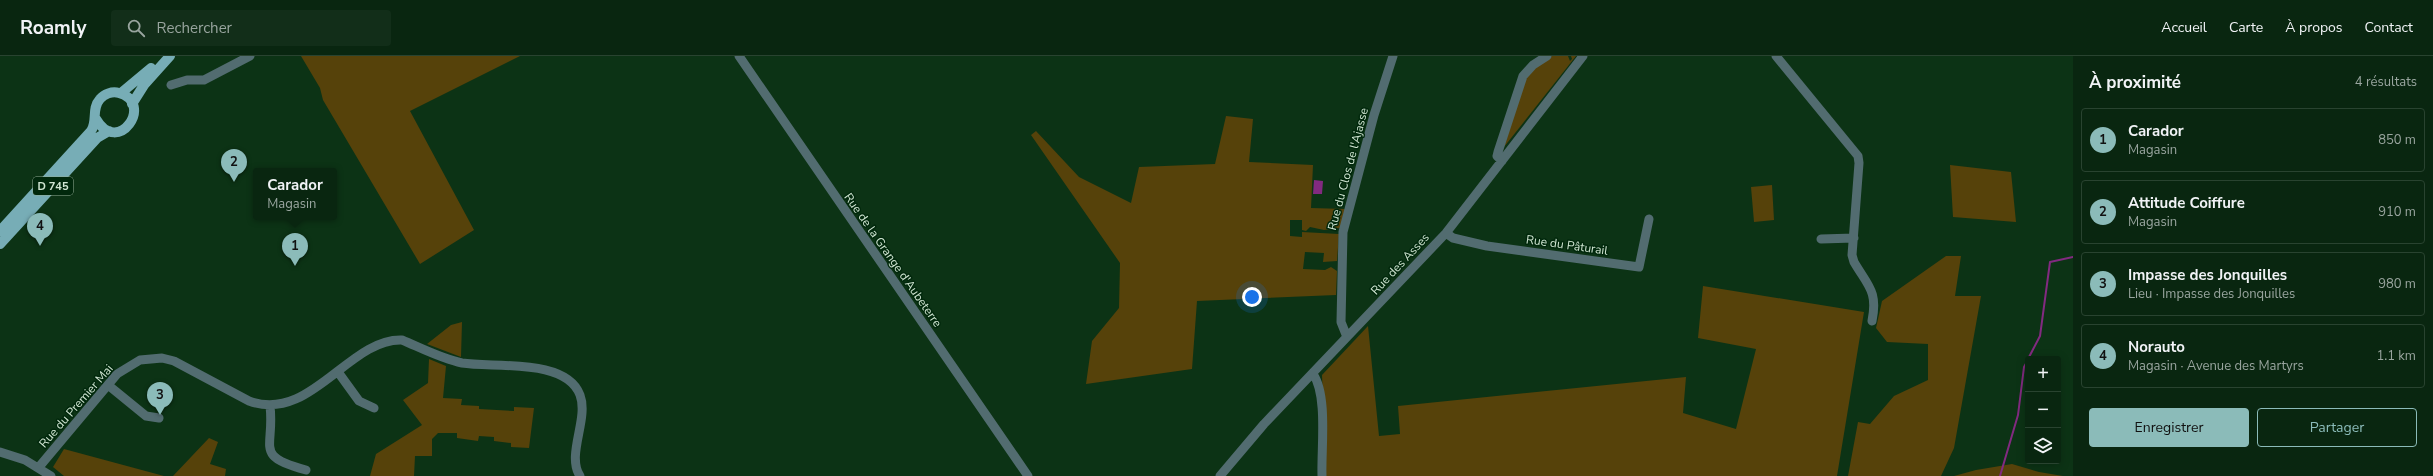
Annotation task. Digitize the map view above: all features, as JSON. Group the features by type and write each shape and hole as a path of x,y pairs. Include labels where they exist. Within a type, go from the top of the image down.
{"main road":[{"path":"121,93 132,104 134,115 128,126 118,132 109,131 99,125 96,119 95,110 100,99 111,93 121,93 144,76 162,56"},
{"path":"132,104 144,85 170,56"},
{"name":"D 745","path":"0,231 84,140 94,126 96,119"},
{"name":"D 745","path":"0,244 97,138 109,131"}],"street":[{"path":"171,85 187,80 204,80 250,56"},
{"name":"Rue de la Grange d'Aubeterre","path":"739,56 1028,476"},
{"name":"Rue du Clos de l'Ajasse","path":"1348,337 1341,322 1343,232 1374,115 1393,56"},
{"path":"1502,161 1498,156 1498,152 1520,82 1529,68 1547,56"},
{"name":"Rue des Asses","path":"1220,476 1264,424 1446,233 1583,56"},
{"path":"1776,56 1858,156 1854,262 1874,296 1872,321"},
{"name":"Rue du Pâturail","path":"1446,233 1453,238 1487,246 1639,267 1649,219"},
{"path":"1821,239 1854,238"},
{"name":"Rue du Premier Mai","path":"39,467 108,385 128,365 140,360 162,358 174,361 249,401 261,406 270,406 293,401 372,348 393,340 402,340 462,363 548,370 559,374 576,386 583,410 576,465 578,475"},
{"path":"338,372 359,401 374,408"},
{"path":"1312,374 1318,382 1321,399 1322,476"},
{"path":"108,385 146,416 159,418"},
{"path":"270,406 271,420 269,442 271,454 283,464 306,470"},
{"path":"0,452 39,467 51,476"}],"shaded area":[{"path":"301,56 520,56 410,111 474,230 420,264 323,100 320,88"},
{"path":"1552,56 1568,56 1570,61 1572,59 1571,56 1576,56 1504,147 1527,73"},
{"path":"1226,116 1253,119 1249,162 1313,165 1311,208 1345,209 1340,228 1324,230 1310,227 1306,231 1302,230 1302,220 1290,220 1290,236 1302,237 1302,232 1339,234 1337,261 1323,262 1324,253 1305,252 1303,269 1325,270 1331,267 1337,271 1336,295 1197,301 1192,369 1086,384 1092,341 1119,308 1120,263 1031,135 1036,131 1079,177 1131,203 1139,167 1215,164"},
{"path":"1950,165 2011,172 2016,222 1953,217"},
{"path":"1314,180 1323,181 1322,194 1313,194"},
{"path":"1772,185 1774,220 1754,222 1751,187"},
{"path":"1946,256 1961,256 1955,296 1981,296 1954,448 1941,476 1848,476 1858,422 1870,424 1894,396 1928,380 1928,344 1887,342 1876,328 1882,301"},
{"path":"1703,286 1864,312 1837,476 1326,476 1322,375 1368,326 1379,436 1400,434 1398,406 1686,377 1683,413 1736,429 1756,349 1698,338"},
{"path":"462,322 461,357 427,344 451,325"},
{"path":"429,359 446,366 443,398 462,399 461,405 479,406 479,409 514,411 514,407 534,408 529,448 511,447 511,443 494,441 494,437 479,436 478,441 457,438 457,433 438,433 432,439 432,456 415,456 414,476 370,476 376,454 422,425 403,400 428,383"},
{"path":"209,438 218,442 210,464 226,469 225,476 173,476"},
{"path":"64,449 164,476 64,476 53,467"},
{"path":"2012,464 2039,472 2063,476 1954,476 1976,470"}],"waterway":[{"path":"2030,356 2040,336 2050,262 2073,257"},
{"path":"2000,476 2018,415 2025,365"}],"place":[{"name":"Attitude Coiffure","path":"234,182"},
{"name":"Norauto","path":"40,246"},
{"name":"Carador","path":"295,266"},
{"name":"Impasse des Jonquilles","path":"160,415"}]}
